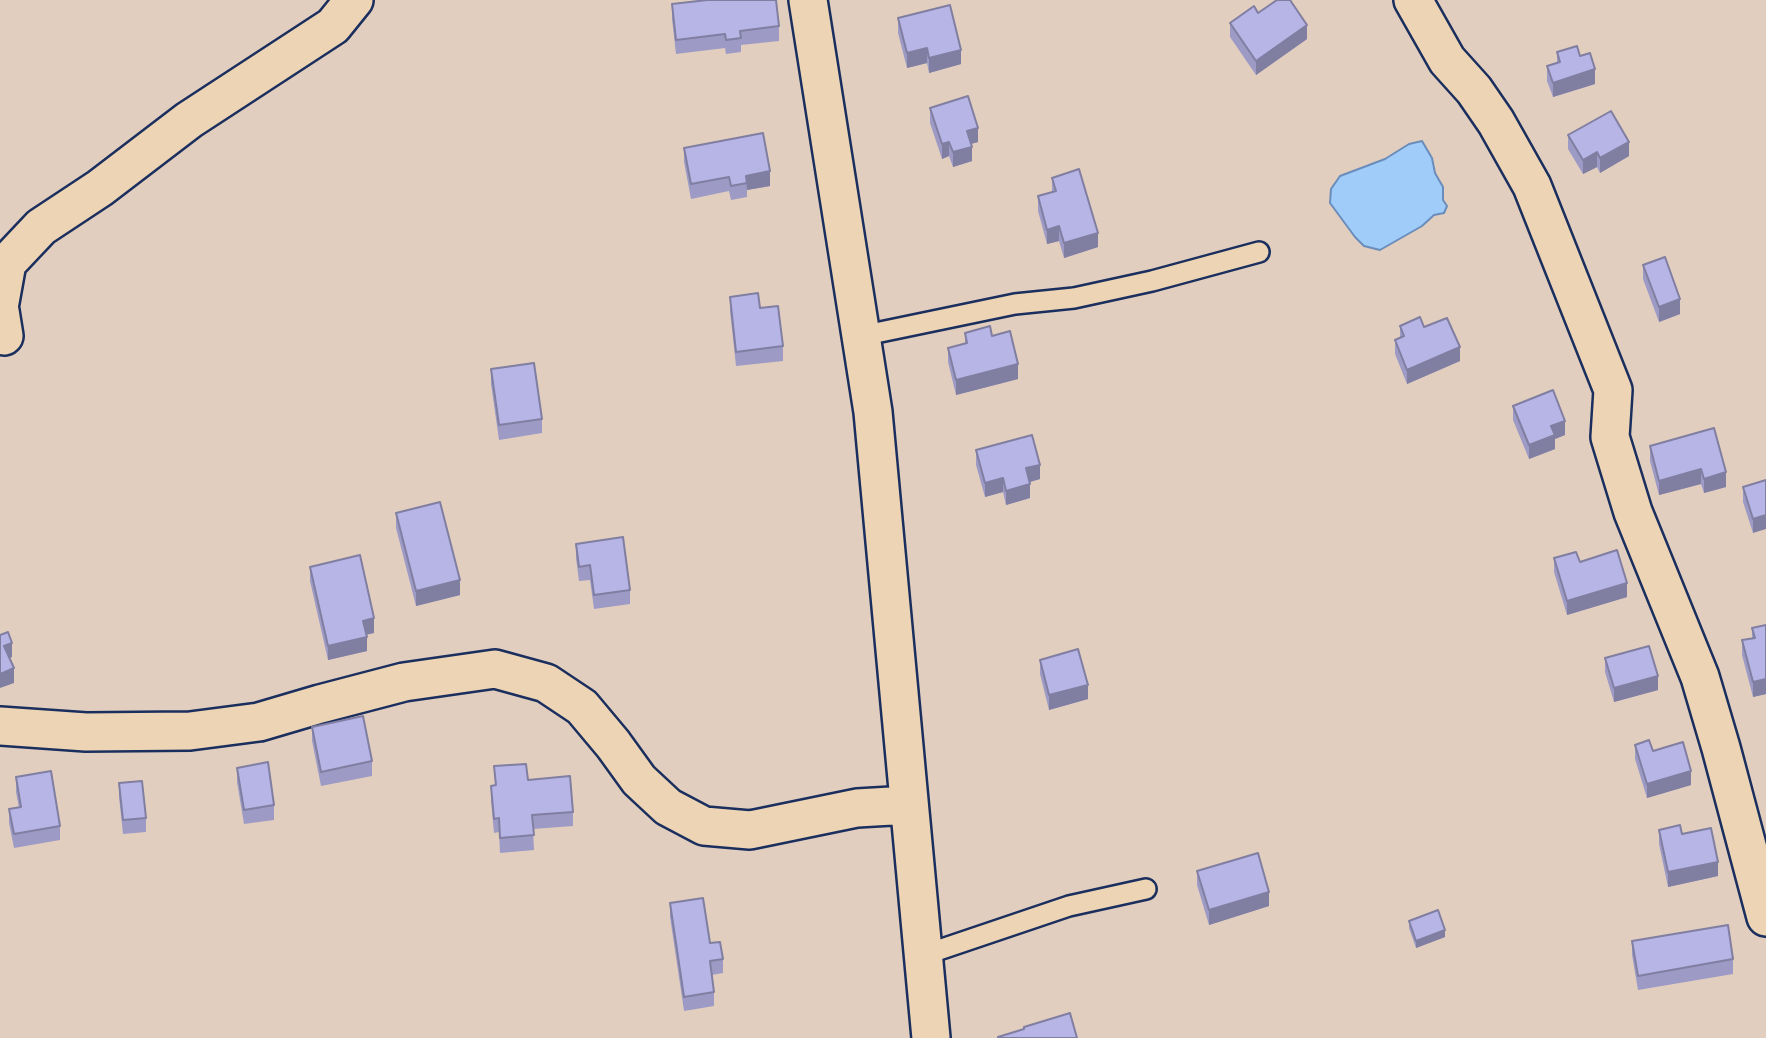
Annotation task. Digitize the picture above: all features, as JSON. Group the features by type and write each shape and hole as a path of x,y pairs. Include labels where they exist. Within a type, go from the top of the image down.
{"street":[{"path":"1,316 8,263 41,227 100,188 189,120 333,26 354,0"},
{"path":"808,0 873,412 931,1038"},
{"path":"1413,0 1447,60 1474,90 1496,122 1532,186 1614,390 1610,437 1633,512 1699,677 1766,917"},
{"path":"0,726 86,732 190,731 260,722 404,682 495,670 546,682 582,707 639,780 668,807 704,826 750,830 857,808 909,805"}],"lane":[{"path":"861,337 1015,304 1074,298 1152,281 1259,252"},
{"path":"924,955 1069,906 1146,889"}],"water":[{"path":"1422,141 1443,187 1443,200 1447,206 1444,213 1434,215 1422,226 1380,250 1364,246 1330,203 1331,189 1340,176 1385,159 1409,144"}],"building":[{"path":"707,0 776,0 779,26 740,31 741,38 726,40 725,34 676,40 672,4"},
{"path":"1277,0 1290,0 1307,25 1256,61 1230,23 1254,6 1258,13"},
{"path":"950,5 961,50 929,58 927,48 907,53 898,18"},
{"path":"1577,46 1580,56 1590,53 1595,69 1553,83 1547,66 1560,62 1557,52"},
{"path":"968,96 978,128 967,131 972,147 953,152 949,142 942,144 930,108"},
{"path":"1611,111 1629,142 1600,158 1597,152 1583,160 1568,135"},
{"path":"763,133 770,171 746,176 747,183 731,186 729,177 691,184 684,148"},
{"path":"1079,169 1098,233 1064,243 1059,226 1047,230 1038,196 1056,191 1052,178"},
{"path":"1665,257 1680,299 1659,307 1643,265"},
{"path":"758,293 760,308 778,306 783,346 736,352 730,297"},
{"path":"1420,317 1424,327 1447,318 1460,347 1407,370 1395,340 1404,336 1400,326"},
{"path":"990,326 992,336 1010,331 1018,364 956,380 948,348 967,343 965,333"},
{"path":"534,363 542,419 499,425 491,369"},
{"path":"1553,390 1565,421 1551,426 1555,435 1529,445 1513,406"},
{"path":"1714,428 1726,472 1704,479 1701,469 1659,481 1650,446"},
{"path":"1032,435 1040,465 1026,468 1030,484 1006,491 1003,478 985,483 976,450"},
{"path":"1766,480 1766,515 1753,519 1743,487"},
{"path":"440,502 460,580 416,591 396,513"},
{"path":"623,537 630,590 594,595 590,565 579,567 576,544"},
{"path":"1617,550 1627,583 1567,601 1554,558 1576,552 1580,562"},
{"path":"360,555 374,618 363,621 367,637 328,646 310,567"},
{"path":"1766,625 1766,679 1753,682 1742,640 1755,638 1752,628"},
{"path":"8,632 12,643 4,646 14,668 0,674 0,635"},
{"path":"1649,646 1658,676 1614,688 1605,658"},
{"path":"1078,649 1088,685 1049,695 1040,660"},
{"path":"363,716 372,761 321,772 312,727"},
{"path":"1649,740 1653,751 1683,742 1691,771 1647,784 1635,745"},
{"path":"268,762 274,805 244,810 237,768"},
{"path":"526,764 528,780 570,776 573,812 532,815 534,835 500,838 499,818 494,819 491,786 496,785 494,766"},
{"path":"51,771 60,826 14,834 9,809 21,807 16,777"},
{"path":"142,781 146,818 123,820 119,783"},
{"path":"1680,825 1682,834 1711,828 1718,862 1668,872 1659,830"},
{"path":"1258,853 1269,892 1209,910 1197,871"},
{"path":"703,898 710,943 720,942 723,959 710,961 714,992 684,997 670,903"},
{"path":"1438,910 1445,930 1416,941 1409,921"},
{"path":"1728,925 1733,959 1638,976 1632,941"},
{"path":"1070,1013 1077,1038 998,1038 1024,1027"}]}
